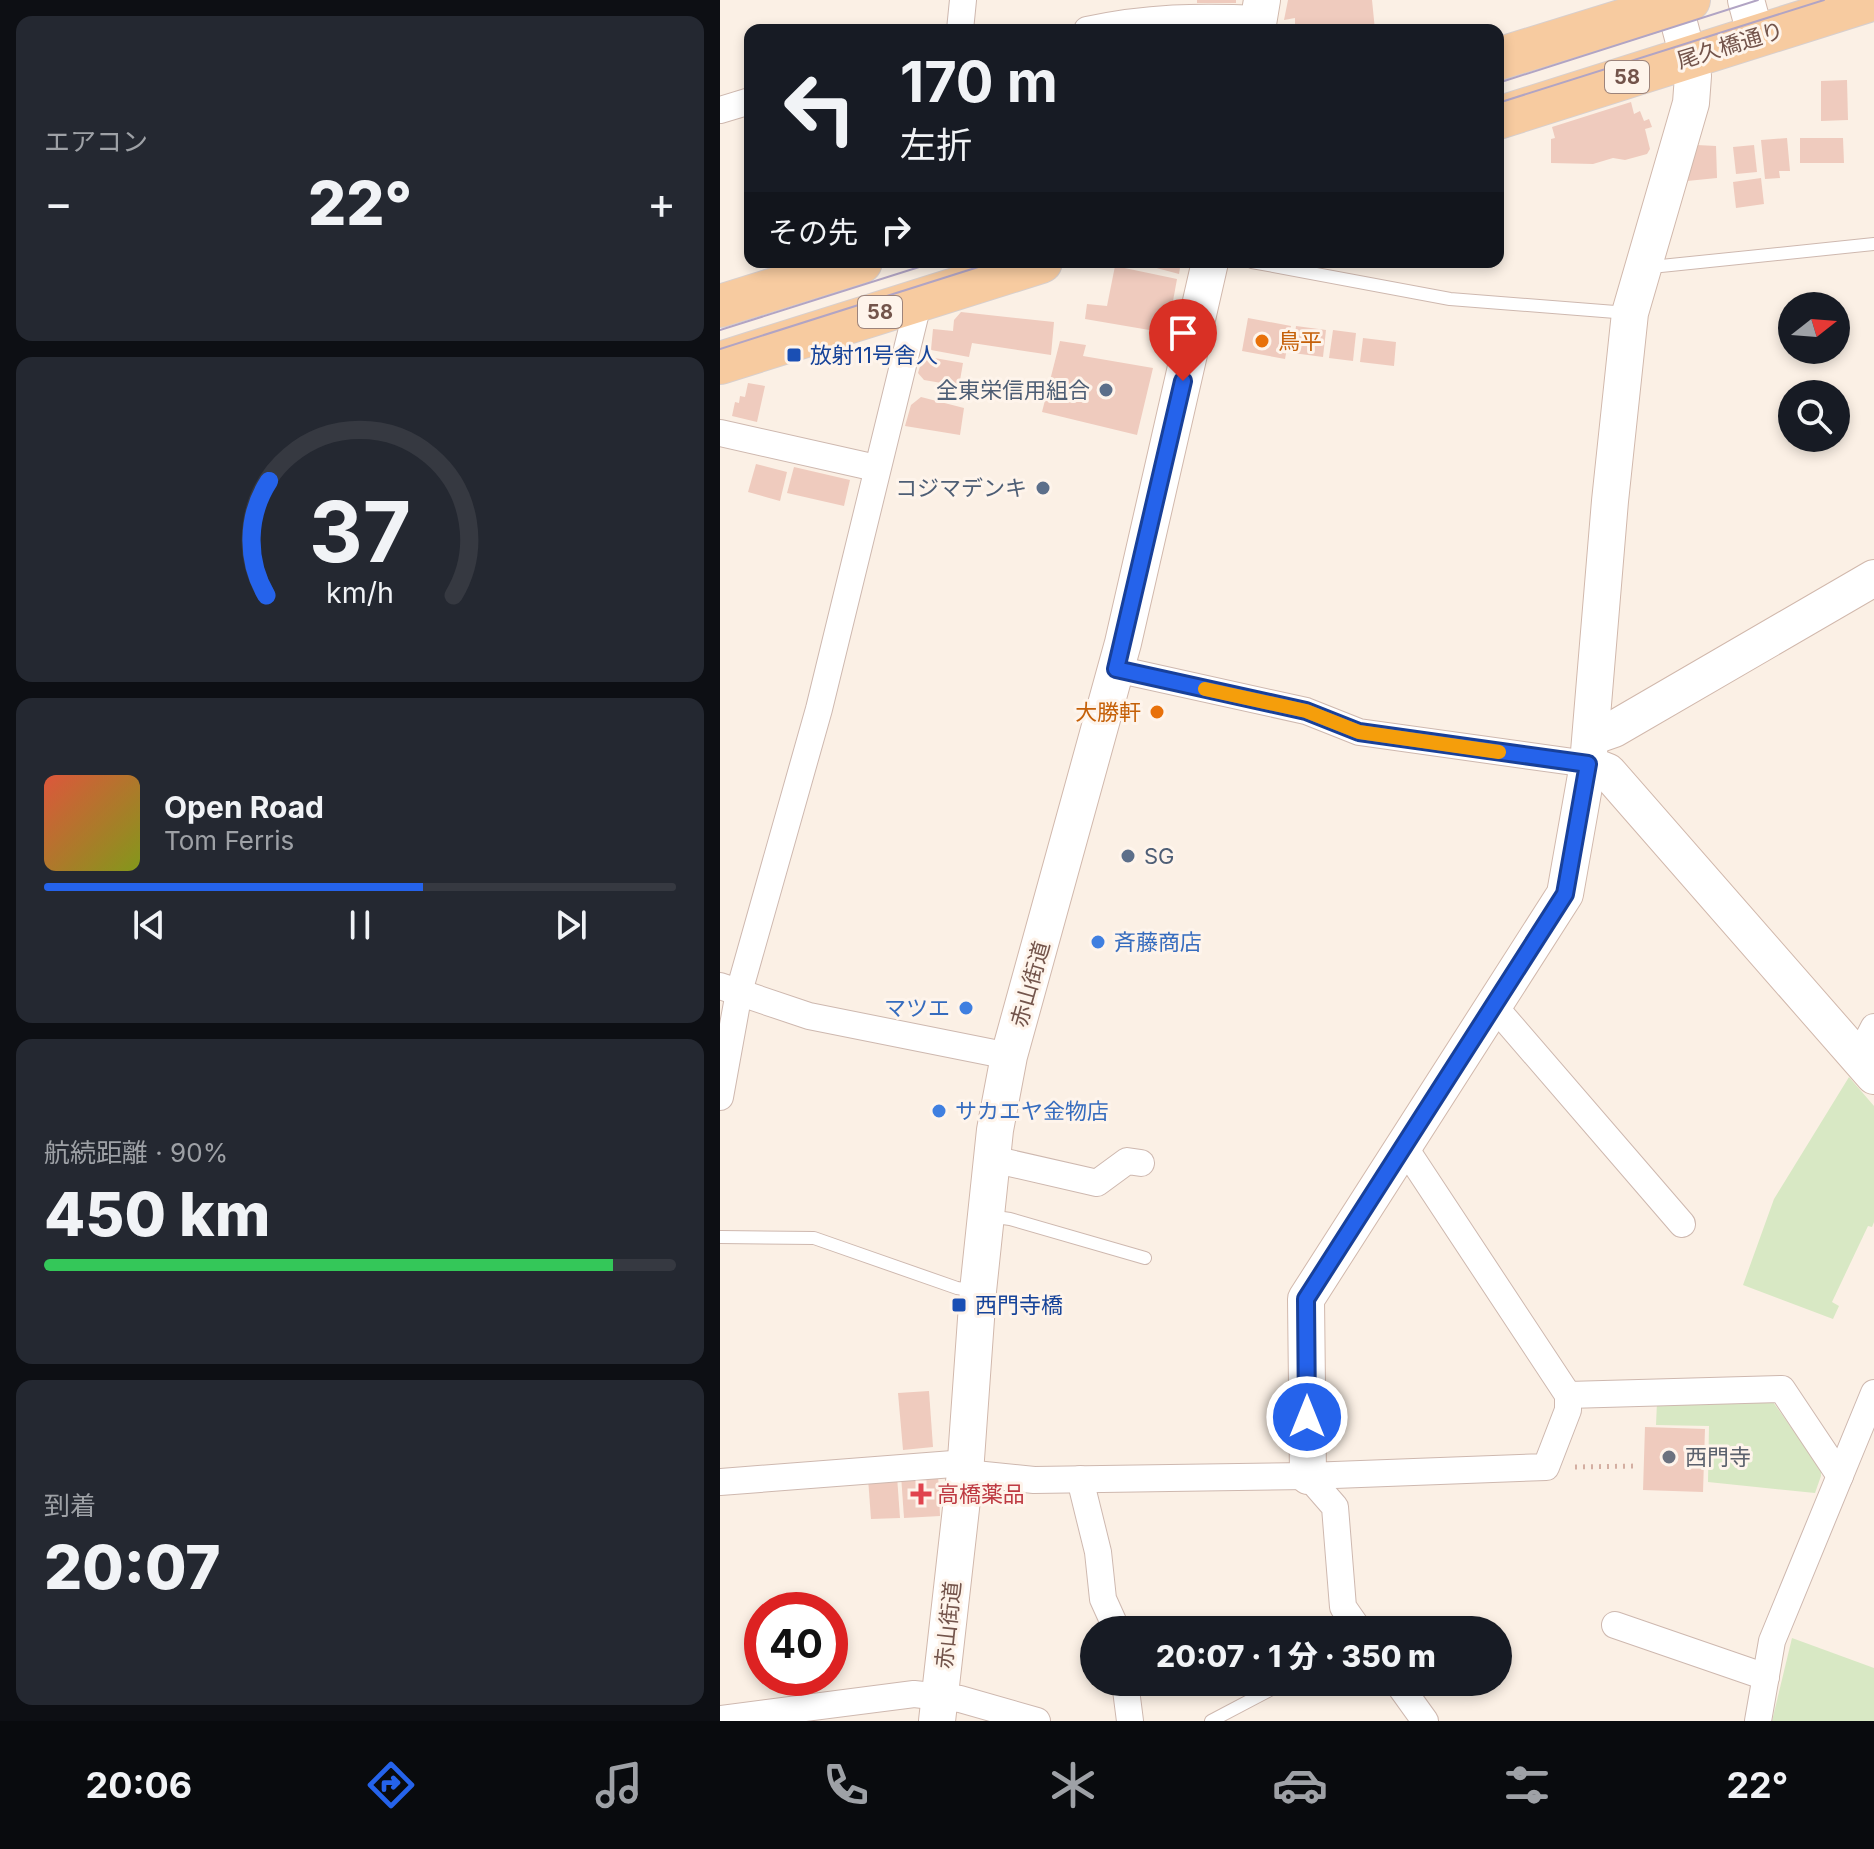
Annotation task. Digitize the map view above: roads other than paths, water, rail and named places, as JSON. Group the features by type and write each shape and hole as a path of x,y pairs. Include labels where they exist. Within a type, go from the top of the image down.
{"main road":[{"name":"尾久橋通り","path":"1504,116 1689,57 1751,18 1871,0"},
{"path":"1504,57 1681,2"},
{"name":"58","path":"720,306 842,268"},
{"name":"58","path":"720,363 1022,268"}],"street":[{"path":"961,24 963,0"},
{"path":"1349,1616 1343,1607 1335,1507 1308,1476 1306,1299 1565,894 1589,751 1630,313 1691,103 1694,82 1681,2"},
{"path":"1115,24 1187,16 1260,16"},
{"path":"720,110 744,103"},
{"name":"赤山街道","path":"938,1708 965,1468 978,1291 992,1159 1009,1056 1116,669 1209,268"},
{"path":"720,1097 730,989 819,709 919,300"},
{"path":"720,433 876,468"},
{"path":"1589,751 1614,729 1874,578"},
{"path":"1116,669 1306,711 1359,732 1589,751 1869,1053"},
{"path":"730,989 809,1016 1009,1056"},
{"path":"1493,1005 1682,1224"},
{"path":"720,1482 965,1468 1034,1480 1308,1476 1546,1467 1568,1410 1568,1395 1403,1145"},
{"path":"992,1159 1097,1183 1127,1161 1141,1163"},
{"path":"1568,1395 1782,1389 1840,1476"},
{"path":"1758,1721 1772,1641 1874,1393"},
{"path":"1080,1479 1098,1552 1103,1599 1111,1616"},
{"path":"1615,1625 1766,1677"},
{"path":"720,1719 914,1694 938,1708 1037,1721"},
{"path":"1127,1696 1130,1721"},
{"path":"1407,1696 1425,1721"}],"lane":[{"path":"1644,263 1661,266 1874,244"},
{"path":"1284,268 1450,299 1630,313"},
{"path":"986,1215 1010,1219 1145,1258"},
{"path":"720,1237 814,1238 957,1288 978,1291"},
{"path":"1211,1721 1258,1696"}],"tram line":[{"path":"1504,81 1758,0"},
{"path":"1504,101 1824,0"},
{"path":"720,330 916,268"},
{"path":"720,349 975,268"}],"place":[{"name":"鳥平","path":"1262,341"},
{"name":"放射11号舎人","path":"794,355"},
{"name":"全東栄信用組合","path":"1106,390"},
{"name":"コジマデンキ","path":"1043,488"},
{"name":"大勝軒","path":"1157,712"},
{"name":"SG","path":"1128,856"},
{"name":"斉藤商店","path":"1098,942"},
{"name":"マツエ","path":"966,1008"},
{"name":"サカエヤ金物店","path":"939,1111"},
{"name":"西門寺橋","path":"959,1305"},
{"name":"西門寺","path":"1669,1457"},
{"name":"高橋薬品","path":"921,1494"}]}
